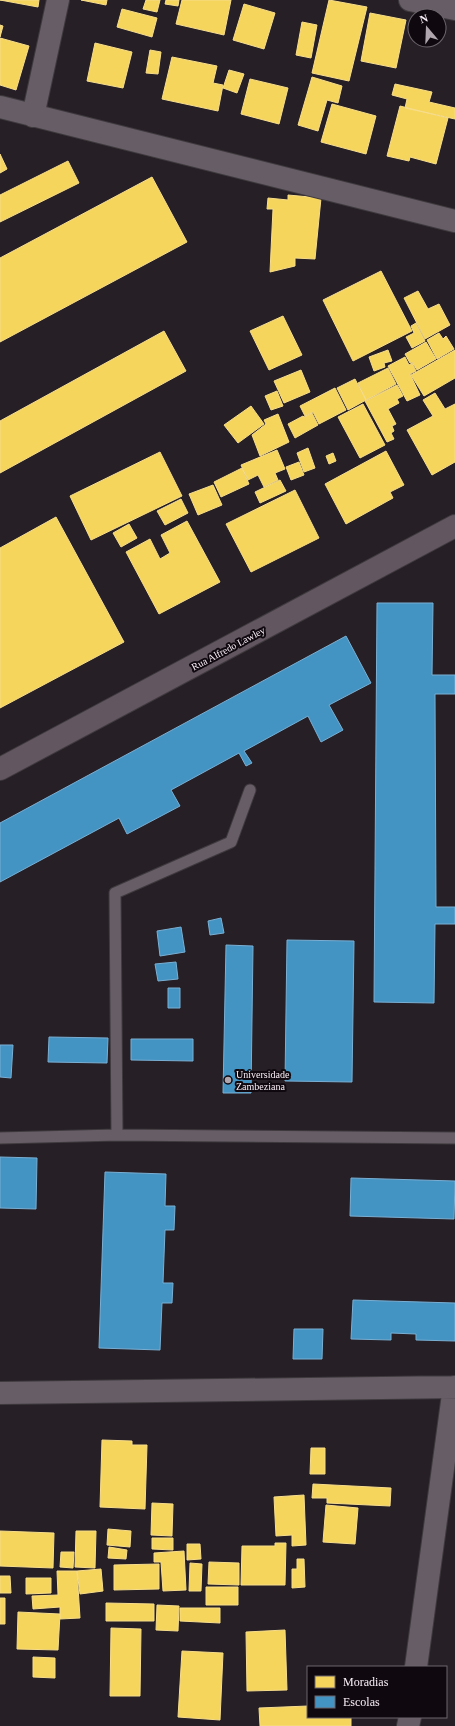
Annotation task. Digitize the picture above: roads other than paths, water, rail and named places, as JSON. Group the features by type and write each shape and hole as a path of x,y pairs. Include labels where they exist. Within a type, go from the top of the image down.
{"main road":[{"name":"Rua Alfredo Lawley","path":"0,769 455,526"}],"street":[{"path":"33,116 58,0"},
{"path":"410,0 455,9"},
{"path":"0,106 33,116 455,221"},
{"path":"0,1393 454,1387 416,1666"}],"lane":[{"path":"117,1135 115,893 231,842 250,790"},
{"path":"0,1138 117,1135 455,1138"}],"place":[{"name":"Universidade Zambeziana","path":"228,1080"}]}
